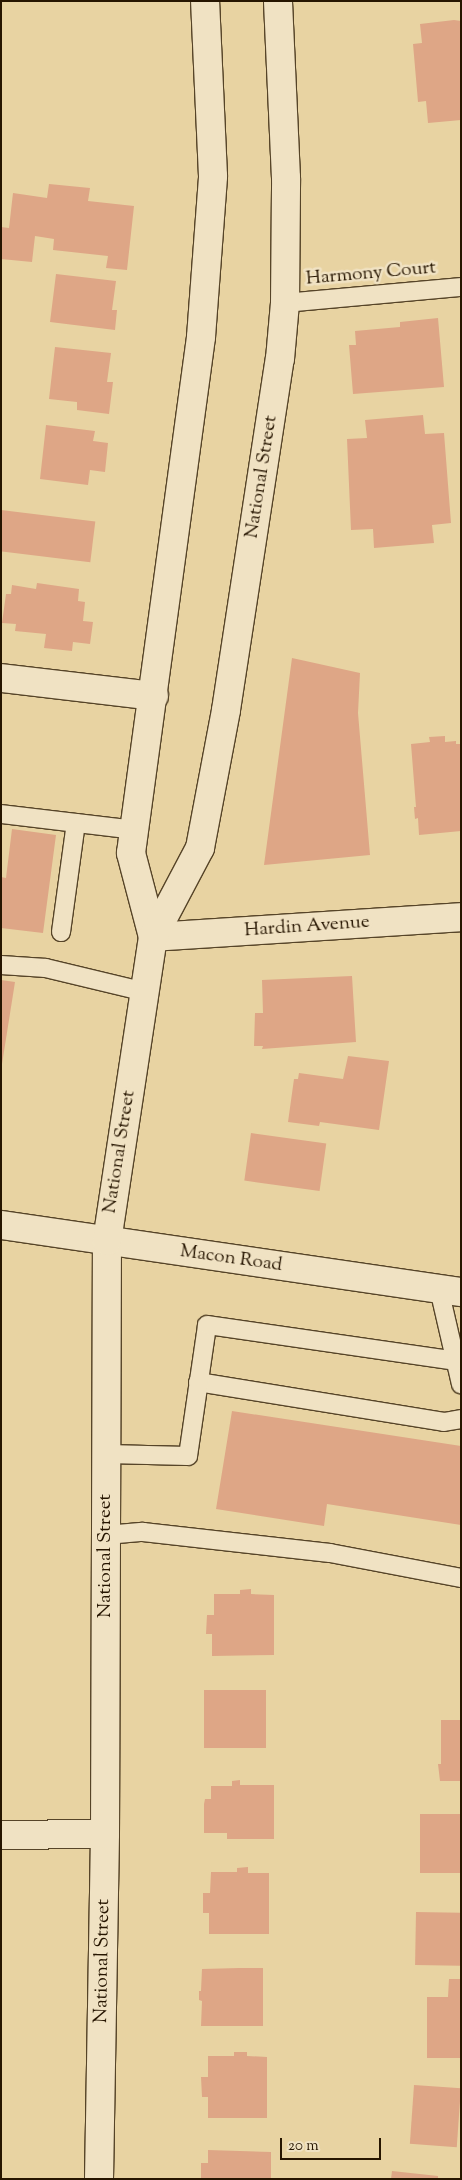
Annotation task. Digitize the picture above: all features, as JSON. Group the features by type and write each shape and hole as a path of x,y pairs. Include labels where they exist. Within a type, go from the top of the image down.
{"main road":[{"name":"National Street","path":"153,937 131,854 202,338 213,176 205,1"},
{"name":"National Street","path":"99,2179 105,1834 106,1241 153,937 200,848 226,710 280,359 285,303 286,178 278,1"},
{"path":"1,678 154,696"},
{"name":"Hardin Avenue","path":"153,937 461,917"},
{"name":"Macon Road","path":"1,1225 450,1290"},
{"path":"1,1835 105,1834"}],"lane":[{"name":"Harmony Court","path":"285,303 461,287"},
{"path":"1,814 135,830"},
{"path":"61,932 76,823"},
{"path":"1,964 46,968 145,992"},
{"path":"450,1290 456,1361 461,1384"},
{"path":"107,1454 188,1456 207,1325 456,1361"},
{"path":"198,1382 444,1422 461,1419"},
{"path":"106,1535 143,1532 330,1553 461,1578"}],"building":[{"path":"454,20 461,21 461,120 428,123 426,101 418,102 413,44 422,43 420,24"},
{"path":"49,184 90,188 88,201 134,206 127,270 106,268 108,256 53,250 54,239 35,236 32,262 1,259 1,227 9,228 13,193 47,198"},
{"path":"56,274 116,281 112,310 117,310 115,330 50,322"},
{"path":"438,318 444,387 353,394 349,345 356,345 355,331 400,327 400,322"},
{"path":"55,347 111,353 107,382 113,382 109,414 77,410 77,402 49,399"},
{"path":"423,415 425,434 444,433 451,523 432,525 434,543 374,548 373,529 351,530 347,439 367,438 365,420"},
{"path":"46,425 95,431 93,441 108,443 105,472 90,470 88,485 40,479"},
{"path":"1,510 95,522 90,562 1,551"},
{"path":"37,583 79,589 78,601 85,602 83,621 93,622 90,644 73,642 72,651 44,648 46,634 15,631 16,624 2,623 6,594 11,594 12,585 36,589"},
{"path":"292,658 360,673 358,713 370,855 264,865"},
{"path":"445,736 445,742 456,741 456,744 461,744 461,831 419,835 418,818 415,819 414,807 416,807 411,744 430,742 429,737"},
{"path":"12,829 56,835 43,933 1,928 1,877 6,878"},
{"path":"352,976 356,1042 262,1049 263,1046 254,1046 255,1013 263,1013 262,980"},
{"path":"1,980 15,982 2,1064 1,1064"},
{"path":"348,1056 389,1061 379,1130 320,1122 319,1126 288,1122 294,1079 298,1079 299,1073 343,1079"},
{"path":"251,1133 326,1144 320,1191 244,1181"},
{"path":"232,1411 461,1446 461,1525 327,1504 324,1526 216,1509"},
{"path":"251,1589 251,1594 274,1595 274,1655 212,1656 212,1634 206,1634 207,1615 214,1615 214,1594 240,1594 240,1590"},
{"path":"204,1690 266,1690 266,1748 204,1748"},
{"path":"441,1720 461,1720 461,1781 440,1781 438,1764 441,1764"},
{"path":"240,1780 240,1785 274,1785 274,1839 227,1839 227,1833 204,1833 204,1804 205,1799 211,1799 211,1786 232,1786 232,1781"},
{"path":"420,1814 461,1814 461,1873 420,1873"},
{"path":"248,1867 248,1873 269,1873 269,1934 209,1934 209,1913 203,1913 203,1893 210,1893 211,1872 237,1872 237,1868"},
{"path":"416,1912 461,1913 460,1966 415,1965"},
{"path":"263,1968 263,2026 201,2026 202,2001 199,2000 199,1991 201,1991 202,1969"},
{"path":"449,1979 461,1979 461,2058 427,2058 427,1997 448,1997"},
{"path":"234,2052 247,2052 247,2056 267,2057 267,2118 208,2118 208,2097 202,2097 201,2077 208,2077 208,2056 234,2056"},
{"path":"414,2085 461,2088 457,2147 410,2144"},
{"path":"208,2150 271,2152 271,2179 201,2179 201,2163 208,2163"},
{"path":"392,2171 438,2176 438,2179 391,2179"}]}
